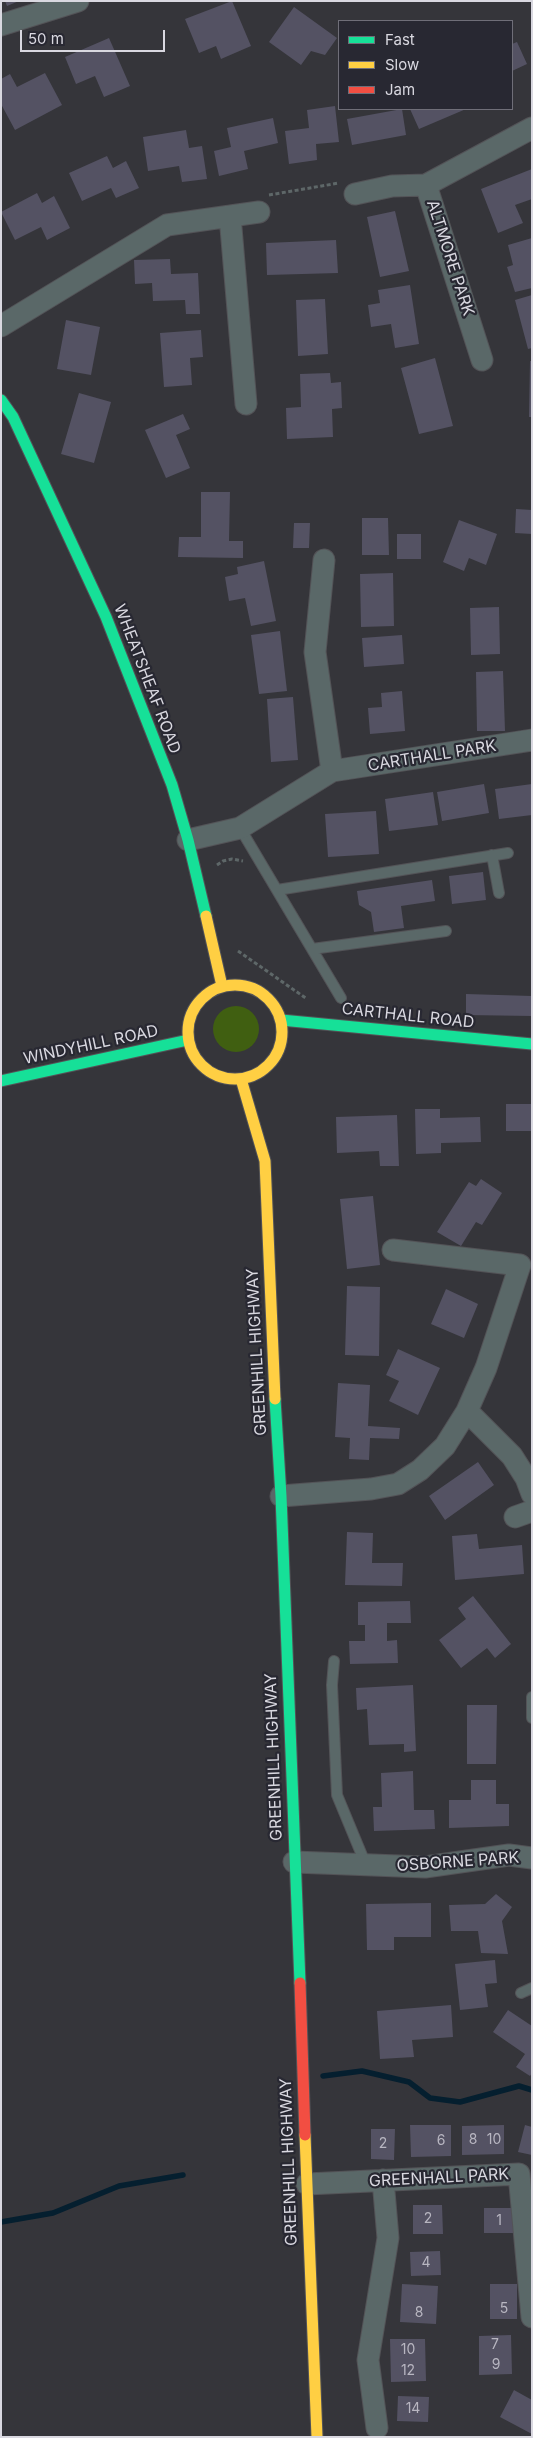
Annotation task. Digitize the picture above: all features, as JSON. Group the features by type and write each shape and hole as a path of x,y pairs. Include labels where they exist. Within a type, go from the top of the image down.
{"main road":[{"name":"WHEATSHEAF ROAD","path":"1,400 13,417 106,617 172,785 188,840 222,986"},
{"path":"237,984 252,987 265,995 275,1006 281,1020 282,1036 278,1052 269,1065 256,1074 241,1079 226,1078 207,1070 193,1054 188,1040 190,1019 199,1001 210,992 222,986 237,984"},
{"name":"CARTHALL ROAD","path":"281,1020 532,1044"},
{"name":"WINDYHILL ROAD","path":"1,1081 188,1040"},
{"name":"GREENHILL HIGHWAY","path":"241,1079 265,1161 271,1342 281,1496 317,2437"}],"street":[{"path":"1,25 78,1"},
{"name":"ALTMORE PARK","path":"482,360 426,186 532,128"},
{"path":"355,194 392,186 426,186"},
{"path":"1,326 167,225 259,212"},
{"path":"230,216 246,404"},
{"path":"324,560 315,652 332,771"},
{"name":"CARTHALL PARK","path":"188,840 240,828 332,771 532,740"},
{"path":"281,1496 371,1490 398,1484 420,1470 445,1446 467,1411 486,1368 520,1265 393,1250"},
{"path":"467,1411 512,1456 526,1478 532,1494"},
{"name":"OSBORNE PARK","path":"294,1862 425,1867 510,1855 532,1858"},
{"name":"GREENHALL PARK","path":"307,2184 519,2174 532,2316"},
{"path":"377,2428 368,2360 388,2238 382,2180"}],"lane":[{"path":"240,828 341,998"},
{"path":"277,890 508,853"},
{"path":"492,855 499,893"},
{"path":"312,949 446,931"},
{"path":"334,1661 332,1685 338,1795 366,1866"},
{"path":"532,1697 532,1718"},
{"path":"521,1993 532,1988"}],"path":[{"path":"259,212 266,196 346,182 349,190 355,194"},
{"path":"213,872 216,865 232,859 242,860 254,871 262,865"},
{"path":"233,944 246,958 308,1000"}],"green space":[{"path":"241,1006 253,1012 258,1020 258,1038 253,1046 245,1051 231,1052 219,1046 214,1038 213,1024 219,1012 227,1007"}],"building":[{"path":"5,1 19,1 7,6"},
{"path":"232,1 251,46 221,59 216,46 199,53 185,19"},
{"path":"294,7 337,38 325,55 311,51 301,65 269,42"},
{"path":"109,38 130,86 104,97 95,76 76,84 65,57"},
{"path":"517,42 527,64 513,71 513,44"},
{"path":"45,73 62,105 15,130 1,104 1,79 10,74 17,87"},
{"path":"335,106 339,142 316,144 317,160 289,164 285,131 309,128 307,110"},
{"path":"402,110 406,135 352,145 347,119"},
{"path":"410,110 464,110 419,129"},
{"path":"273,118 278,143 244,151 248,169 219,176 214,151 231,147 227,128"},
{"path":"186,130 189,148 202,146 207,179 182,182 179,166 148,171 143,137"},
{"path":"107,156 113,168 126,161 139,188 116,198 111,188 82,201 69,173"},
{"path":"532,169 532,199 515,205 523,223 498,233 481,189"},
{"path":"37,193 42,203 54,196 70,228 47,240 41,227 15,240 1,212"},
{"path":"395,211 409,271 380,277 367,217"},
{"path":"532,238 532,288 515,292 507,267 513,265 508,245"},
{"path":"336,240 338,273 267,275 266,243"},
{"path":"170,259 171,274 198,273 200,314 186,314 185,300 153,301 152,283 135,284 134,260"},
{"path":"410,285 419,344 395,348 391,324 371,327 368,305 380,303 378,290"},
{"path":"532,295 532,348 528,349 515,300"},
{"path":"325,299 328,354 298,356 296,300"},
{"path":"66,320 100,327 91,375 57,369"},
{"path":"201,330 203,357 190,358 192,385 164,387 160,333"},
{"path":"435,358 453,426 419,434 401,368"},
{"path":"530,361 532,361 532,417 529,417"},
{"path":"330,373 331,383 341,382 342,408 332,409 333,437 287,439 286,408 301,407 300,374"},
{"path":"79,393 111,402 94,463 61,454"},
{"path":"183,414 190,429 176,435 190,468 166,478 145,430"},
{"path":"201,492 230,492 229,541 243,541 243,558 178,557 179,537 201,537"},
{"path":"516,509 532,510 532,534 515,533"},
{"path":"362,518 388,518 389,555 362,555"},
{"path":"459,520 497,534 486,565 469,558 464,571 443,562"},
{"path":"294,523 310,523 309,548 293,548"},
{"path":"397,534 421,534 421,559 397,559"},
{"path":"264,561 276,621 251,626 245,598 229,601 225,577 238,574 237,567"},
{"path":"393,573 394,626 361,627 360,574"},
{"path":"499,607 500,654 471,655 470,608"},
{"path":"280,631 287,691 259,694 251,635"},
{"path":"402,635 404,664 364,667 362,638"},
{"path":"503,671 505,731 477,731 476,672"},
{"path":"402,691 405,731 370,734 368,708 382,707 381,693"},
{"path":"293,697 298,760 271,762 267,699"},
{"path":"484,784 489,813 442,821 437,792"},
{"path":"532,784 532,815 499,819 495,789"},
{"path":"433,792 438,825 389,831 385,799"},
{"path":"376,811 379,854 328,857 325,814"},
{"path":"483,872 486,900 452,904 449,876"},
{"path":"432,880 435,901 401,906 404,928 374,932 371,912 359,905 357,891"},
{"path":"466,994 532,996 532,1016 466,1015"},
{"path":"506,1104 532,1104 532,1131 506,1131"},
{"path":"415,1109 440,1109 440,1118 480,1117 481,1142 441,1143 441,1153 416,1154"},
{"path":"397,1115 399,1166 380,1166 379,1151 337,1153 336,1117"},
{"path":"481,1179 502,1193 482,1225 476,1222 461,1246 437,1232 469,1182 476,1186"},
{"path":"373,1196 380,1265 347,1269 340,1199"},
{"path":"347,1286 380,1287 379,1356 345,1355"},
{"path":"446,1289 478,1304 464,1338 431,1324"},
{"path":"398,1349 440,1368 418,1415 389,1401 399,1381 386,1375"},
{"path":"338,1383 370,1385 368,1426 400,1428 399,1439 370,1438 369,1460 349,1459 350,1438 335,1437"},
{"path":"478,1462 494,1485 445,1520 429,1496"},
{"path":"347,1532 373,1533 372,1563 403,1563 402,1586 345,1585"},
{"path":"477,1534 479,1549 522,1545 524,1574 455,1580 452,1536"},
{"path":"473,1596 511,1644 495,1658 487,1648 461,1668 439,1640 466,1619 458,1608"},
{"path":"410,1601 411,1623 387,1623 387,1641 397,1640 398,1663 350,1664 349,1641 365,1641 365,1625 358,1625 358,1602"},
{"path":"413,1685 416,1751 404,1752 404,1744 369,1745 367,1709 357,1710 356,1688"},
{"path":"467,1705 497,1705 496,1764 467,1764"},
{"path":"413,1771 414,1810 434,1810 435,1829 374,1831 373,1807 382,1807 381,1773"},
{"path":"471,1780 496,1780 496,1804 509,1804 509,1826 449,1828 449,1800 471,1800"},
{"path":"496,1894 512,1907 502,1921 508,1954 481,1953 478,1931 451,1931 449,1905 485,1904"},
{"path":"431,1903 431,1937 394,1937 394,1950 367,1950 366,1904"},
{"path":"495,1960 497,1983 485,1984 488,2007 460,2010 455,1964"},
{"path":"451,2005 453,2037 412,2040 414,2057 380,2059 377,2011"},
{"path":"508,2010 532,2026 532,2073 530,2076 516,2067 525,2054 493,2032"},
{"path":"410,2125 451,2125 451,2156 411,2157"},
{"path":"504,2125 504,2154 462,2155 462,2126"},
{"path":"525,2125 532,2127 532,2155 518,2152"},
{"path":"371,2129 395,2129 394,2160 371,2159"},
{"path":"413,2205 442,2205 443,2234 413,2234"},
{"path":"484,2208 515,2208 515,2233 484,2233"},
{"path":"440,2251 441,2275 411,2276 410,2252"},
{"path":"402,2284 438,2286 436,2324 400,2322"},
{"path":"490,2284 517,2284 517,2319 490,2319"},
{"path":"511,2335 512,2374 479,2375 479,2336"},
{"path":"390,2339 425,2339 426,2381 391,2382"},
{"path":"514,2390 532,2400 532,2434 500,2417"},
{"path":"398,2396 429,2397 428,2422 397,2421"}],"waterway":[{"path":"323,2076 362,2071 409,2082 430,2098 460,2102 519,2086 532,2090"},
{"path":"1,2222 53,2213 119,2186 183,2175"}],"traffic: fast":[{"path":"1,400 13,417 106,617 172,785 188,840 206,916"},
{"path":"281,1020 532,1044"},
{"path":"1,1081 188,1040"},
{"path":"275,1399 281,1496 300,1983"}],"traffic: slow":[{"path":"206,916 222,986"},
{"path":"235,985 253,988 268,999 279,1014 282,1032 279,1050 268,1065 253,1076 235,1079 217,1076 202,1065 191,1050 188,1032 191,1014 202,999 217,988 235,985"},
{"path":"241,1079 265,1161 275,1399"},
{"path":"305,2135 317,2437"}],"traffic: jam":[{"path":"300,1983 305,2135"}]}
